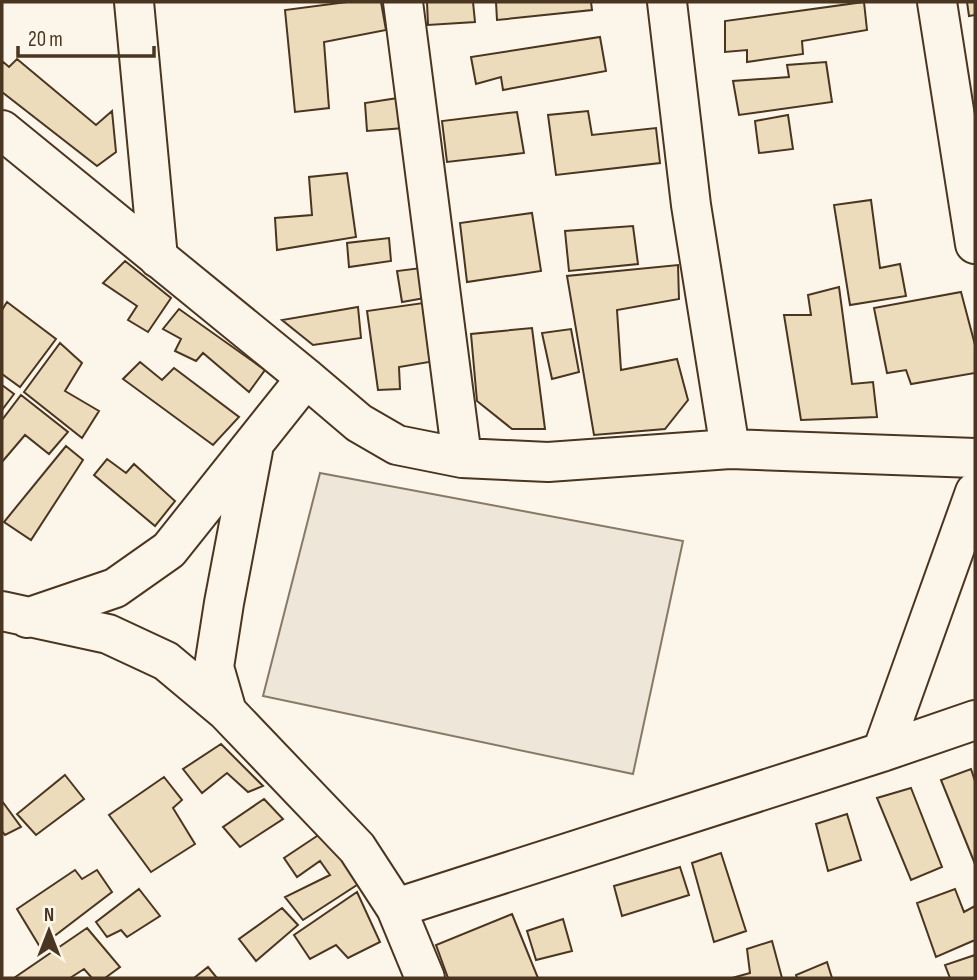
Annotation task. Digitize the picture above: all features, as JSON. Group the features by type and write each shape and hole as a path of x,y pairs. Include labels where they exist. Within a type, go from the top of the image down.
{"street":[{"path":"134,2 158,258"},
{"path":"403,2 462,458"},
{"path":"667,2 691,205 730,449"},
{"path":"937,2 975,244"},
{"path":"2,130 359,423 397,445 462,458 548,462 730,449 975,458"},
{"path":"10,621 115,587 169,550 306,378"},
{"path":"227,712 214,667 253,445"},
{"path":"882,752 975,492"},
{"path":"10,621 108,634 166,661 227,712 357,848 396,908 425,978"},
{"path":"396,908 975,720"}],"shaded area":[{"path":"320,473 683,541 633,774 263,696"}],"building":[{"path":"347,2 381,2 386,30 324,42 329,108 295,112 285,10"},
{"path":"427,2 473,2 475,22 428,25"},
{"path":"496,2 591,2 592,10 497,20"},
{"path":"864,2 867,30 802,41 803,54 747,62 747,50 725,52 725,21"},
{"path":"967,2 975,2 975,15 969,16"},
{"path":"600,37 606,71 503,90 501,77 476,84 471,57"},
{"path":"17,59 96,125 112,111 116,152 97,166 2,92 2,61 9,67"},
{"path":"826,62 832,102 739,115 733,81 789,77 787,65"},
{"path":"398,98 404,128 367,131 365,103"},
{"path":"588,111 592,135 656,128 660,163 556,175 548,115"},
{"path":"517,112 524,153 447,162 442,121"},
{"path":"788,115 793,149 759,153 755,121"},
{"path":"347,173 356,237 277,250 275,218 312,215 309,177"},
{"path":"871,200 880,268 900,264 906,296 850,305 834,205"},
{"path":"532,213 541,271 467,282 460,223"},
{"path":"633,226 638,264 569,271 565,231"},
{"path":"389,238 391,261 349,267 347,243"},
{"path":"125,261 171,298 148,332 128,320 137,306 103,283"},
{"path":"678,265 679,299 617,310 621,370 677,359 688,400 665,429 594,435 567,276"},
{"path":"421,268 425,298 402,302 397,271"},
{"path":"839,287 852,384 873,382 877,417 801,420 784,315 811,315 808,295"},
{"path":"961,292 975,345 975,373 911,384 906,370 887,373 874,308"},
{"path":"7,302 56,339 20,387 2,374 2,310"},
{"path":"423,303 435,361 399,367 400,389 378,390 367,311"},
{"path":"358,307 361,338 313,345 282,320"},
{"path":"179,309 265,370 249,392 203,353 196,361 175,351 181,339 163,329"},
{"path":"532,328 545,429 512,429 477,401 471,334"},
{"path":"571,329 579,372 552,379 542,333"},
{"path":"60,343 82,363 65,391 99,411 82,438 24,392"},
{"path":"140,362 162,380 174,368 239,417 213,445 123,379"},
{"path":"2,385 14,394 2,410"},
{"path":"21,395 68,432 49,454 25,435 2,462 2,420"},
{"path":"66,446 83,460 31,540 4,522"},
{"path":"107,459 126,473 134,464 175,501 155,526 94,475"},
{"path":"221,744 263,786 248,792 227,773 202,793 183,769"},
{"path":"971,769 975,781 975,864 941,780"},
{"path":"65,775 84,799 36,835 17,814"},
{"path":"164,777 182,800 173,808 195,844 151,872 109,815"},
{"path":"911,788 942,867 911,880 877,798"},
{"path":"264,799 283,819 240,847 223,827"},
{"path":"2,801 21,827 5,835 2,831"},
{"path":"847,814 861,860 828,871 816,824"},
{"path":"323,832 360,883 303,920 285,897 330,875 320,861 297,877 284,858"},
{"path":"721,853 746,931 714,942 692,863"},
{"path":"680,867 689,895 622,916 614,886"},
{"path":"75,870 82,879 97,870 112,892 40,947 17,909"},
{"path":"139,889 160,916 127,937 121,930 107,937 96,922"},
{"path":"955,889 964,912 975,906 975,940 936,957 917,903"},
{"path":"357,892 380,942 348,958 336,945 310,959 294,935"},
{"path":"282,908 298,925 256,961 239,939"},
{"path":"512,914 538,978 448,978 436,945"},
{"path":"563,919 572,951 536,960 527,931"},
{"path":"87,928 120,967 105,978 92,978 84,969 70,978 14,978"},
{"path":"772,941 782,978 732,978 750,973 747,949"},
{"path":"975,955 975,978 950,978 945,965"},
{"path":"827,962 832,978 797,978 796,975"},
{"path":"208,967 217,978 194,978"}]}
